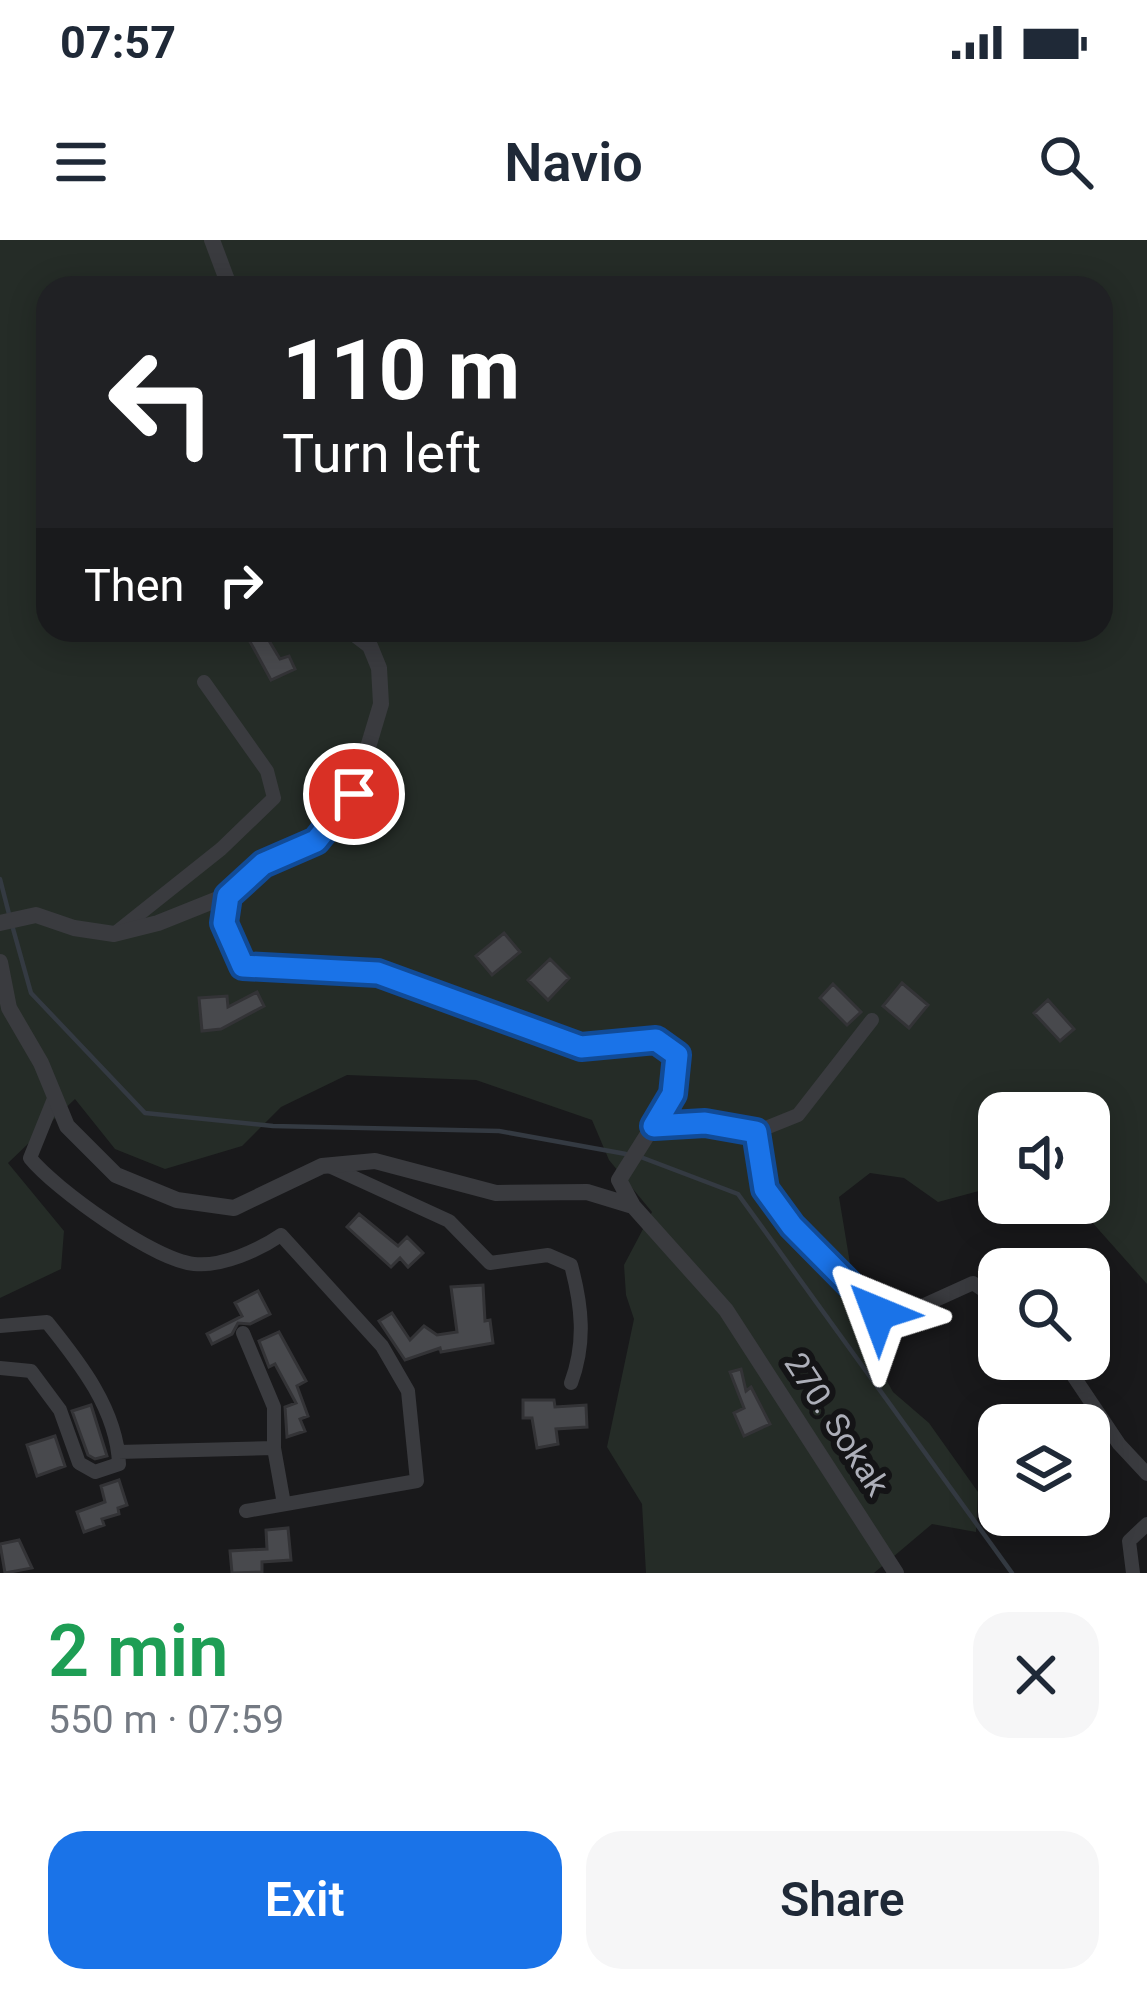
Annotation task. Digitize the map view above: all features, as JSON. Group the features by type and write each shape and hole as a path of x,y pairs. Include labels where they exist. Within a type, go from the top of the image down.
{"street":[{"path":"208,242 224,276"},
{"path":"0,923 36,915 74,928 114,934 228,896 263,864 316,841 354,794 381,704 379,668 365,642"},
{"path":"114,934 221,849 274,799 267,771 204,682"},
{"path":"228,896 224,923 243,966 378,973 581,1047 656,1040 677,1055 673,1094 619,1180 633,1207"},
{"path":"0,962 9,1008 67,1126 116,1175 177,1200 234,1208 329,1166 375,1161 496,1193 586,1192 633,1207"},
{"path":"654,1126 705,1123 756,1132 798,1115 872,1020"},
{"path":"55,1096 30,1158 50,1183 128,1234 194,1264 258,1251 281,1235 382,1346 408,1391 417,1481 246,1510"},
{"path":"756,1132 765,1189 792,1226 878,1313 898,1316 973,1283 978,1286"},
{"path":"329,1166 449,1221 490,1263 548,1255 571,1265 580,1300 581,1354 571,1383"},
{"name":"270. Sokak","path":"633,1207 726,1310 896,1573"},
{"path":"0,1326 47,1322 87,1372 119,1464 95,1472 79,1463 60,1410 31,1371 0,1368"},
{"path":"243,1333 274,1407 274,1448 284,1504"},
{"path":"1076,1380 1119,1444 1147,1474"},
{"path":"118,1452 274,1448"},
{"path":"1133,1573 1129,1541 1147,1524"}],"shaded area":[{"path":"0,240 1147,240 1147,1284 1094,1224 1110,1224 1110,1092 978,1092 978,1191 938,1202 904,1178 870,1173 839,1197 862,1336 893,1392 929,1423 978,1492 976,1532 932,1524 874,1573 646,1573 642,1504 607,1447 634,1319 624,1265 652,1212 609,1160 592,1120 476,1080 347,1075 281,1107 242,1146 165,1169 115,1149 75,1099 8,1163 64,1231 61,1269 0,1298"}],"building":[{"path":"250,642 270,642 280,659 289,656 295,669 271,680"},
{"path":"504,933 520,952 492,975 476,956"},
{"path":"550,959 569,978 548,1000 528,980"},
{"path":"902,983 928,1005 909,1028 883,1006"},
{"path":"833,984 861,1012 847,1025 820,998"},
{"path":"257,992 264,1006 221,1029 202,1031 199,998 227,996 228,1007"},
{"path":"1048,1000 1074,1029 1060,1041 1034,1013"},
{"path":"359,1214 398,1246 407,1237 423,1253 408,1267 400,1258 391,1267 347,1227"},
{"path":"483,1285 485,1321 490,1320 493,1343 441,1352 440,1348 405,1360 379,1321 392,1313 410,1340 424,1326 437,1335 457,1332 451,1287"},
{"path":"258,1291 270,1314 250,1324 238,1323 232,1334 212,1344 207,1334 242,1316 235,1303"},
{"path":"279,1332 306,1381 297,1386 308,1416 300,1419 305,1431 287,1437 285,1407 296,1403 275,1364 269,1367 259,1341"},
{"path":"741,1369 746,1391 751,1387 770,1424 744,1436 734,1413 744,1408 730,1372"},
{"path":"523,1400 554,1400 555,1407 586,1405 587,1427 556,1429 558,1444 537,1448 532,1418 523,1418"},
{"path":"91,1405 107,1456 95,1459 88,1455 72,1411"},
{"path":"55,1436 65,1466 37,1476 27,1445"},
{"path":"119,1480 127,1505 118,1508 119,1514 102,1519 104,1525 84,1532 77,1512 105,1502 101,1486"},
{"path":"288,1528 291,1560 262,1562 262,1572 232,1573 230,1551 267,1549 266,1530"},
{"path":"19,1540 32,1568 5,1573 0,1544"}],"waterway":[{"path":"0,879 9,914"},
{"path":"12,925 31,993 145,1113 273,1126 499,1131 626,1154"},
{"path":"638,1156 738,1194 1012,1573"}],"route":[{"path":"354,794 316,841 263,864 228,896 224,923 243,966 378,973 581,1047 656,1040 677,1055 673,1094 654,1126 705,1123 756,1132 765,1189 792,1226 878,1313"}]}
